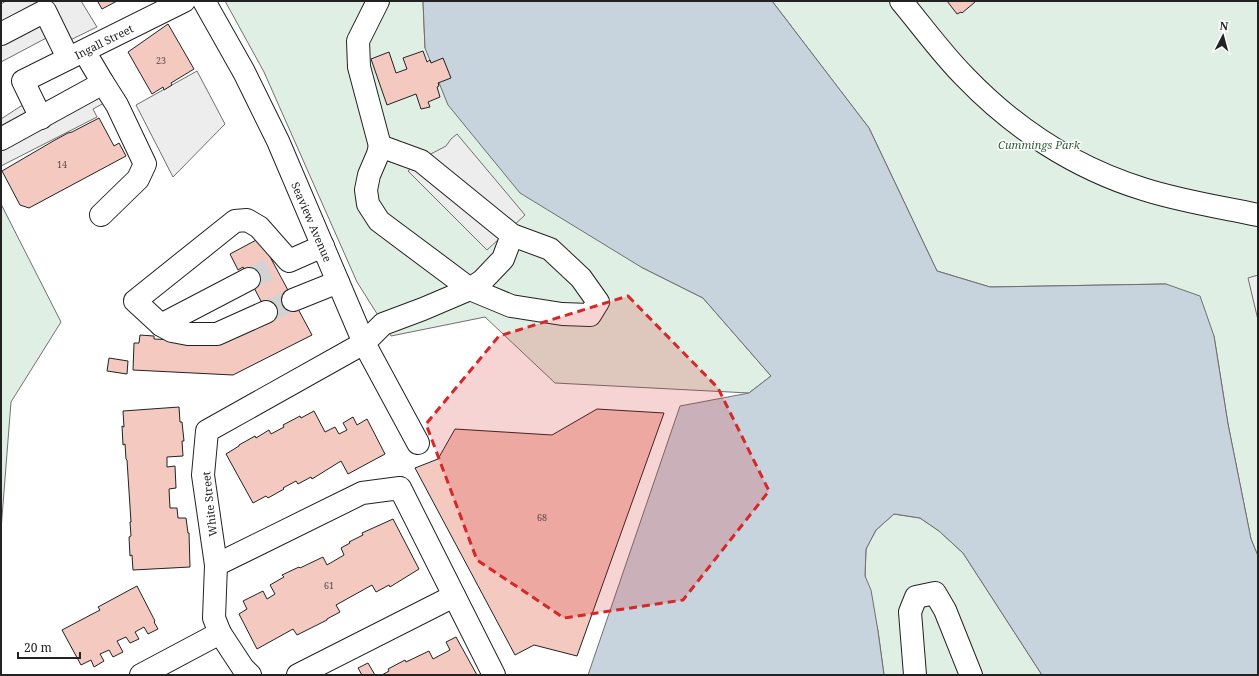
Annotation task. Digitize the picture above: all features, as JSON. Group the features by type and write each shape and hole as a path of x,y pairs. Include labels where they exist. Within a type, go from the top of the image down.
{"street":[{"name":"Ingall Street","path":"41,118 23,81 184,1"},
{"name":"Seaview Avenue","path":"204,1 244,72 275,134 364,343 418,443"},
{"path":"378,1 358,41 359,68 380,146 366,186 366,197 373,213 379,221 470,289 511,306 562,314 590,315 598,302 581,278 550,249 512,235 421,161 380,146"},
{"path":"901,1 964,77 993,104 1025,130 1053,148 1109,177 1142,189 1171,197 1258,215"},
{"path":"1,34 45,11 76,54 103,83 118,105 145,164 138,179 101,215"},
{"path":"1,139 103,83"},
{"path":"266,312 217,334 188,334 172,331 161,325 135,300 235,221 247,220 259,227 282,264 323,246"},
{"path":"364,343 383,324 470,289 482,281 503,259 512,235"},
{"path":"161,325 249,279"},
{"path":"293,300 338,282"},
{"name":"White Street","path":"250,675 220,633 214,618 216,565 204,476 207,431 364,343"},
{"path":"216,565 362,493 400,488 494,675"},
{"path":"915,675 910,612 916,596 935,593 945,610 971,675"},
{"path":"298,675 454,596"},
{"path":"141,675 220,633"}],"highlighted area":[{"path":"628,296 718,388 769,491 683,600 564,618 477,560 426,424 499,336"}],"green space":[{"path":"225,1 423,1 425,48 641,267 703,298 771,376 749,393 555,383 485,317 391,336 357,282 264,72"},
{"name":"Cummings Park","path":"772,1 1258,1 1258,556 1251,539 1228,424 1214,336 1166,284 990,287 937,271 869,128"},
{"path":"1,204 61,322 11,402 1,530"},
{"path":"894,514 920,518 939,531 963,553 1042,675 884,675 878,631 865,576 866,549 876,530"}],"shaded area":[{"path":"6,1 81,1 97,27 58,46 52,35 1,62 1,4"},
{"path":"423,1 772,1 869,128 937,271 990,287 1166,284 1200,296 1214,336 1228,424 1251,539 1258,556 1258,675 1042,675 963,553 939,531 920,518 894,514 876,530 866,549 865,576 871,590 884,675 588,675 680,406 749,393 771,376 703,298 641,267 520,193 448,105 425,48"},
{"path":"197,71 225,124 173,177 136,105"},
{"path":"121,94 93,109 97,117 1,166 1,119 21,106 55,100"},
{"path":"457,134 525,215 487,250 408,171 427,156 446,146"},
{"path":"1258,275 1258,320 1248,278"}],"building":[{"path":"117,1 102,9 98,2"},
{"path":"947,1 975,2 962,13 957,14"},
{"path":"168,24 194,69 171,83 172,85 164,90 163,87 152,94 128,52"},
{"path":"423,51 427,62 430,60 431,63 443,58 451,78 438,83 439,86 437,87 440,97 428,102 430,107 421,109 416,94 387,105 371,59 389,52 396,73 407,69 403,58"},
{"path":"99,118 114,146 119,143 126,156 29,208 20,205 2,171 55,140"},
{"path":"260,238 312,335 233,375 133,370 134,343 139,343 140,335 154,336 154,339 219,342 271,320 243,267 238,270 230,254"},
{"path":"109,358 128,361 127,374 107,371"},
{"path":"179,407 184,441 182,441 183,456 167,457 167,467 175,466 176,488 169,489 170,508 177,508 178,518 186,518 189,533 190,567 133,570 132,555 130,556 129,537 131,536 131,522 127,460 125,444 123,445 123,411"},
{"path":"597,409 664,413 577,656 534,645 515,655 415,468 438,459 455,429 552,435"},
{"path":"314,411 325,432 335,427 339,434 347,430 343,423 353,417 357,425 367,419 385,454 348,474 341,461 312,479 311,477 298,484 296,481 268,498 266,496 253,503 226,454 255,436 256,438 269,430 271,434 284,427 283,425 300,416 301,418"},
{"path":"393,519 419,569 390,587 389,585 376,592 372,585 336,605 340,612 327,620 297,635 293,629 257,649 239,614 247,609 243,601 263,591 267,599 275,594 270,585 284,577 282,575 323,557 327,565 344,555 341,548 350,543 349,542 363,535 362,533"},
{"path":"137,586 158,629 148,634 144,627 135,632 139,639 130,643 126,637 117,641 123,652 113,657 109,650 100,654 104,661 94,667 91,660 81,665 62,630 100,610 98,607"},
{"path":"456,637 477,675 382,675 389,671 388,669 405,660 406,662 429,651 433,659 450,650 446,642"},
{"path":"368,663 375,675 362,675 358,668"}],"tunnel":[{"path":"249,279 275,267"},
{"path":"266,312 293,300"}]}
